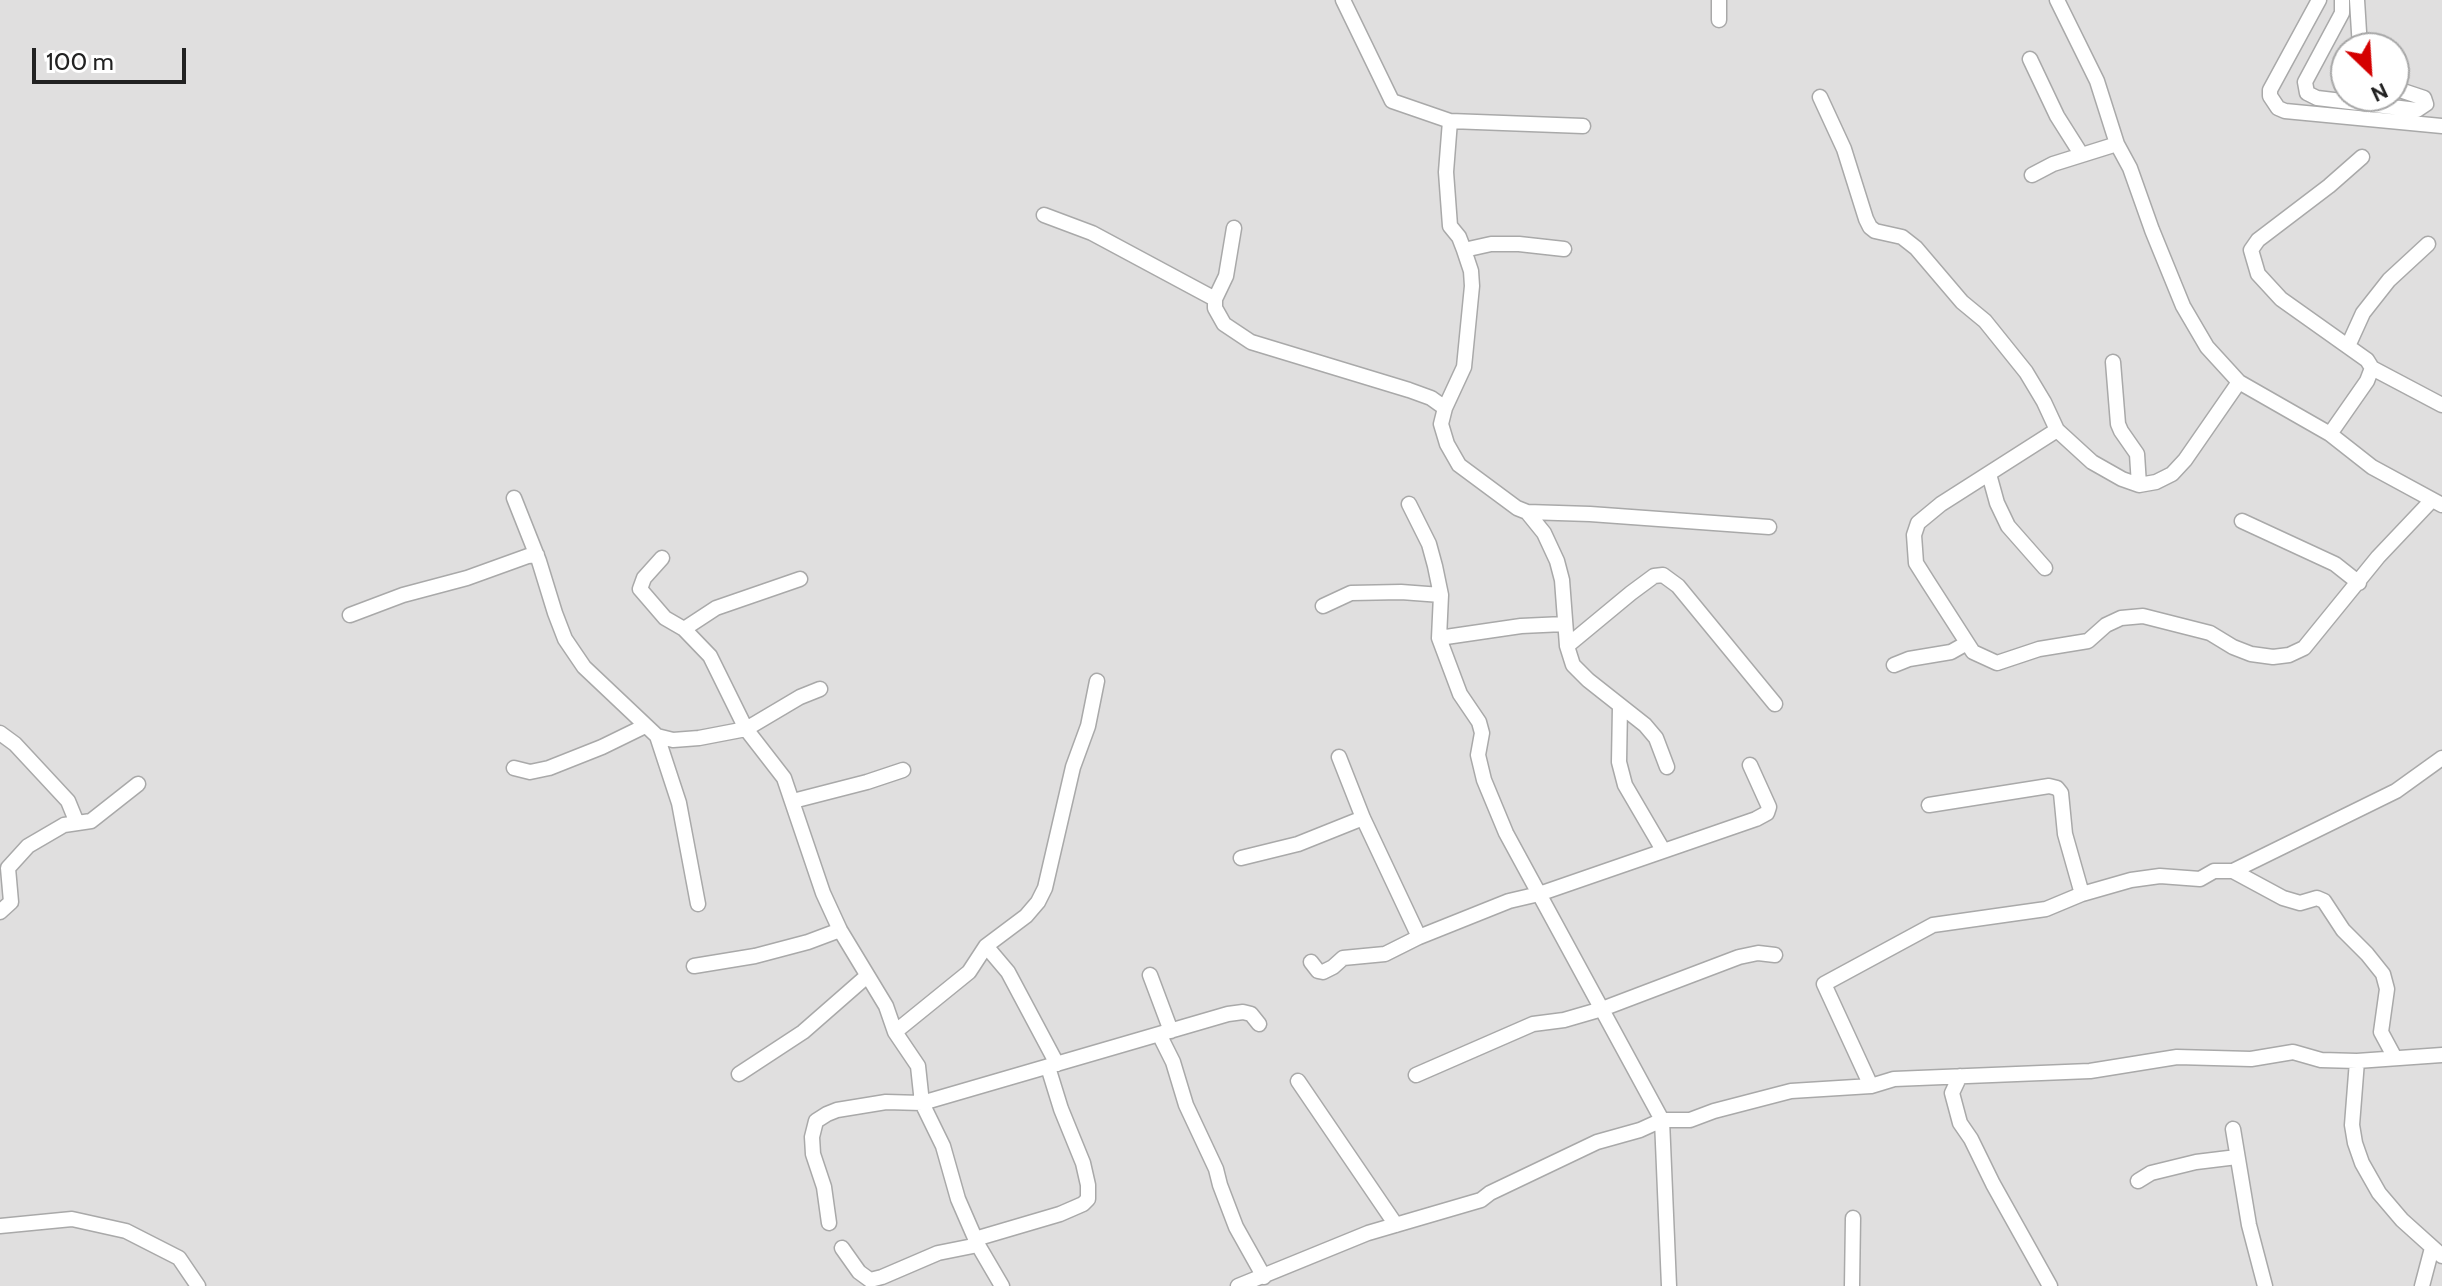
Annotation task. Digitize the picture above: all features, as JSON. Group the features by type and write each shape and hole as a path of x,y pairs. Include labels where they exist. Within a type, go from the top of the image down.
{"street":[{"path":"1343,0 1392,101 1450,121 1583,126"},
{"path":"1719,0 1719,20"},
{"path":"2057,0 2097,81 2117,144 2130,168 2183,306 2207,347 2239,382 2330,434 2372,467 2437,502 2378,557 2304,648 2289,655 2273,657 2251,654 2188,625 2143,616 2121,618 2106,625 2088,641 2039,649 1997,663 1978,656 1967,643 1916,563 1914,535 1918,523 1941,504 2057,430"},
{"path":"2319,0 2270,90 2270,96 2278,108 2441,124"},
{"path":"2332,32 2342,13 2342,0"},
{"path":"2357,0 2359,32"},
{"path":"2330,35 2305,82 2307,93 2330,100"},
{"path":"2030,59 2057,116 2081,154"},
{"path":"2410,93 2424,98 2426,104 2417,110 2410,109"},
{"path":"1820,97 1844,149 1870,227 1908,240 1962,302 1985,321 2026,372 2057,430 2092,462 2139,485 2156,482 2172,474 2239,382"},
{"path":"1450,121 1446,172 1450,226 1464,250 1472,286 1464,367 1441,424 1447,444 1459,465 1527,512 1769,527"},
{"path":"2032,175 2081,154 2117,144"},
{"path":"2362,157 2258,240 2251,250 2258,274 2281,299 2367,360 2372,368 2442,405"},
{"path":"1044,215 1092,233 1215,299"},
{"path":"1234,228 1226,276 1215,299 1215,308 1224,324 1251,342 1409,390 1431,398 1445,408"},
{"path":"1464,250 1491,244 1564,249"},
{"path":"2348,346 2363,313 2389,280 2428,244"},
{"path":"2113,362 2118,424 2137,454 2139,485"},
{"path":"2330,434 2367,381 2372,368"},
{"path":"1989,474 1997,503 2008,526 2045,568"},
{"path":"514,498 565,639 584,667 657,736 673,740 699,738 746,729 800,697 820,689"},
{"path":"1409,504 1429,544 1441,595 1439,638 1460,694 1479,722 1482,733 1478,755 1484,780 1506,833 1662,1120 1669,1286"},
{"path":"1527,512 1544,533 1557,561 1567,646 1573,665 1645,725 1656,738 1667,767"},
{"path":"2242,521 2335,564 2359,583"},
{"path":"350,615 403,595 537,555"},
{"path":"662,558 644,578 640,589 665,618 684,629 710,656 746,729 784,778 823,893 840,930 886,1006 895,1032 918,1066 922,1103 943,1146 958,1199 976,1242 1002,1286"},
{"path":"1567,646 1642,584 1654,576 1663,575 1678,586 1775,704"},
{"path":"684,629 716,608 800,579"},
{"path":"1323,606 1351,593 1441,595"},
{"path":"1439,638 1521,626 1564,624"},
{"path":"1894,665 1909,659 1951,652 1967,643"},
{"path":"895,1032 969,972 986,946 1026,916 1038,902 1045,888 1097,681"},
{"path":"1620,707 1619,762 1625,785 1663,850"},
{"path":"514,768 523,772 549,768 645,726"},
{"path":"0,733 15,744 68,801 77,823"},
{"path":"657,736 679,803 698,904"},
{"path":"1339,757 1363,818 1419,937"},
{"path":"1871,1086 1824,984 1933,925 2046,909 2082,894 2131,880 2160,876 2200,879 2214,871 2233,871 2396,791 2442,758"},
{"path":"1311,962 1318,971 1323,972 1343,958 1385,954 1509,901 1539,894 1756,819 1767,813 1769,807 1750,765"},
{"path":"793,801 856,786 903,770"},
{"path":"0,912 11,902 8,868 28,846 64,825 91,821 138,784"},
{"path":"1929,805 2049,786 2057,788 2061,793 2065,834 2082,894"},
{"path":"1241,858 1298,844 1363,818"},
{"path":"2233,871 2283,898 2300,903 2317,898 2324,901 2343,930 2383,974 2387,989 2381,1032 2395,1058"},
{"path":"694,966 755,956 840,930"},
{"path":"842,1248 859,1272 870,1280 938,1253 1060,1214 1088,1199 1083,1163 1061,1109 1052,1066 1008,972 986,946"},
{"path":"1416,1075 1533,1024 1564,1020 1602,1009 1739,957 1758,953 1775,955"},
{"path":"1150,975 1186,1105 1216,1169 1236,1227 1264,1277"},
{"path":"739,1074 803,1032 867,976"},
{"path":"829,1223 812,1137 816,1121 837,1110 886,1102 922,1103 1228,1014 1251,1014 1259,1024"},
{"path":"1238,1286 1368,1233 1481,1200 1577,1150 1662,1120 1690,1120 1791,1091 1871,1086 1894,1079 2090,1071 2177,1057 2251,1059 2293,1052 2321,1060 2357,1061 2442,1055"},
{"path":"2357,1061 2352,1125 2355,1143 2379,1193 2402,1220 2437,1252 2422,1286"},
{"path":"1960,1076 1952,1093 1960,1123 2050,1286"},
{"path":"1298,1081 1396,1225"},
{"path":"2233,1129 2249,1225 2265,1286"},
{"path":"2138,1181 2151,1173 2196,1162 2237,1157"},
{"path":"1852,1286 1853,1218"},
{"path":"0,1226 72,1219 126,1231 179,1258 198,1286"}],"shaded area":[{"path":"0,0 2442,0 2442,1286 0,1286"}]}
